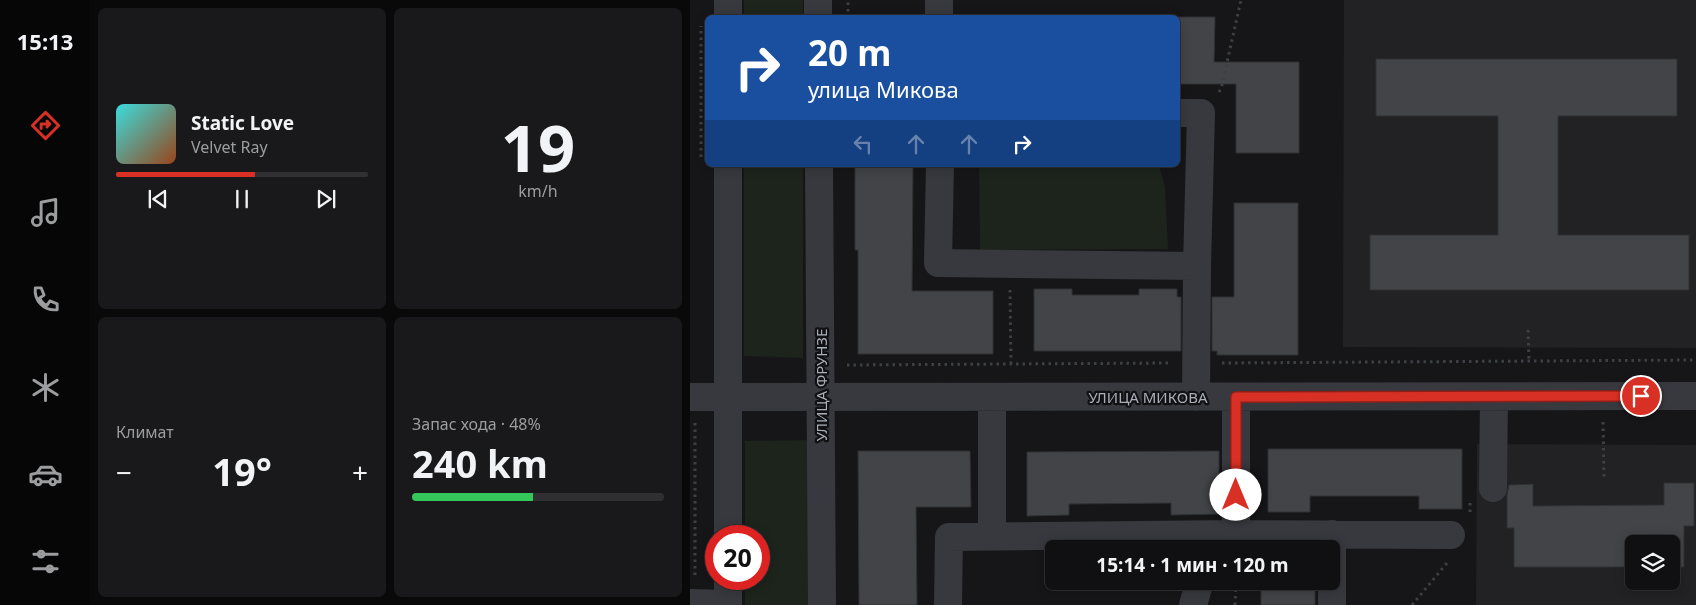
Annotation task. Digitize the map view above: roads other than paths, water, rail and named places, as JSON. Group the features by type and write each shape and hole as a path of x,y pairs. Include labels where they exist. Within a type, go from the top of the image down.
{"street":[{"path":"728,0 728,15"},
{"path":"818,0 818,15"},
{"path":"939,0 939,15"},
{"path":"1189,113 1197,266 1196,397"},
{"path":"728,167 728,525"},
{"name":"УЛИЦА ФРУНЗЕ","path":"819,167 822,605"},
{"path":"940,167 938,263 1197,266"},
{"name":"УЛИЦА МИКОВА","path":"690,397 1696,396"},
{"path":"992,397 992,536"},
{"path":"1220,539 1236,397"},
{"path":"1493,488 1494,397"},
{"path":"948,605 949,537 1220,539 1332,534 1452,546"},
{"path":"1332,534 1332,605"},
{"path":"1193,605 1197,590"},
{"path":"690,603 728,596"}]}
